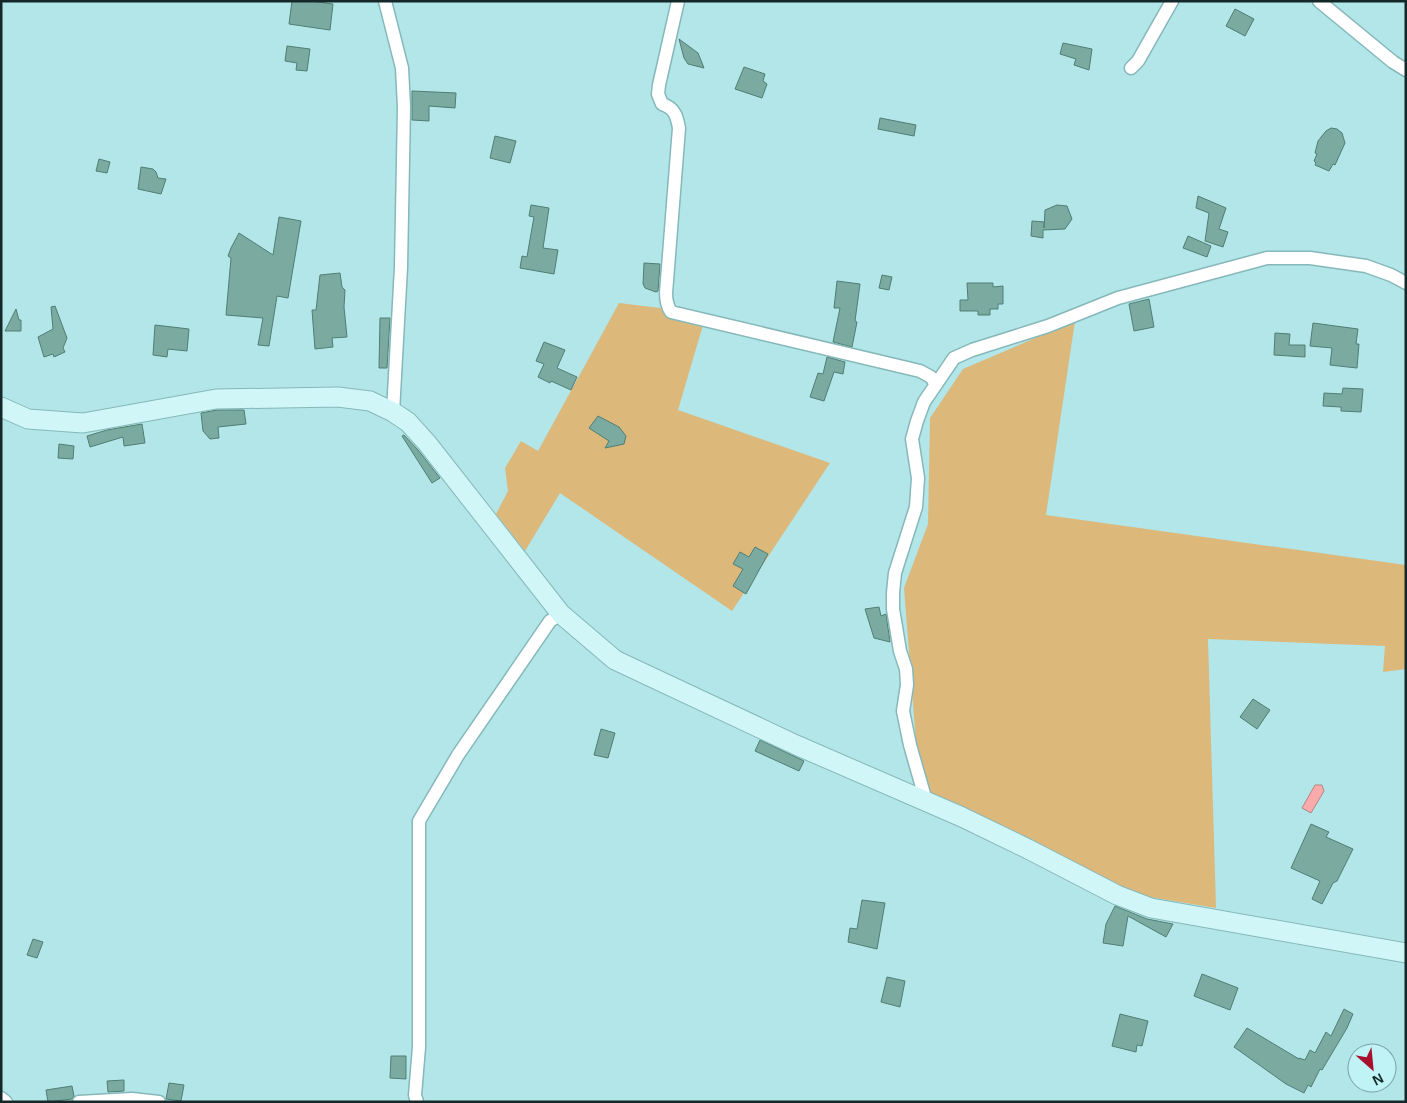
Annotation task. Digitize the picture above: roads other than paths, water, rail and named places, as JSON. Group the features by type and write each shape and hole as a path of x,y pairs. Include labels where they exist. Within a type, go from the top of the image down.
{"main road":[{"path":"1,407 28,419 82,423 216,399 338,397 370,401 408,422 428,443 561,614 616,660 796,745 926,801 1028,849 1117,895 1151,908 1406,953"}],"street":[{"path":"386,1 402,68 404,107 401,267 392,412"},
{"path":"678,1 658,94 662,104 667,105 676,113 679,128 666,293 666,302 671,312 920,371 931,377 935,383"},
{"path":"1131,68 1138,60 1172,1"},
{"path":"1319,1 1393,62 1406,70"},
{"path":"926,801 910,745 903,711 907,685 906,669 900,651 893,609 893,593 895,573 917,499 918,478 912,439 924,402 935,383 954,358 972,350 1048,326 1118,298 1266,258 1310,258 1366,266 1406,283"},
{"path":"417,1102 415,1095 419,1047 419,820 464,747 550,621 561,614"},
{"path":"1,1098 6,1102"},
{"path":"79,1102 132,1099 159,1102"}]}
